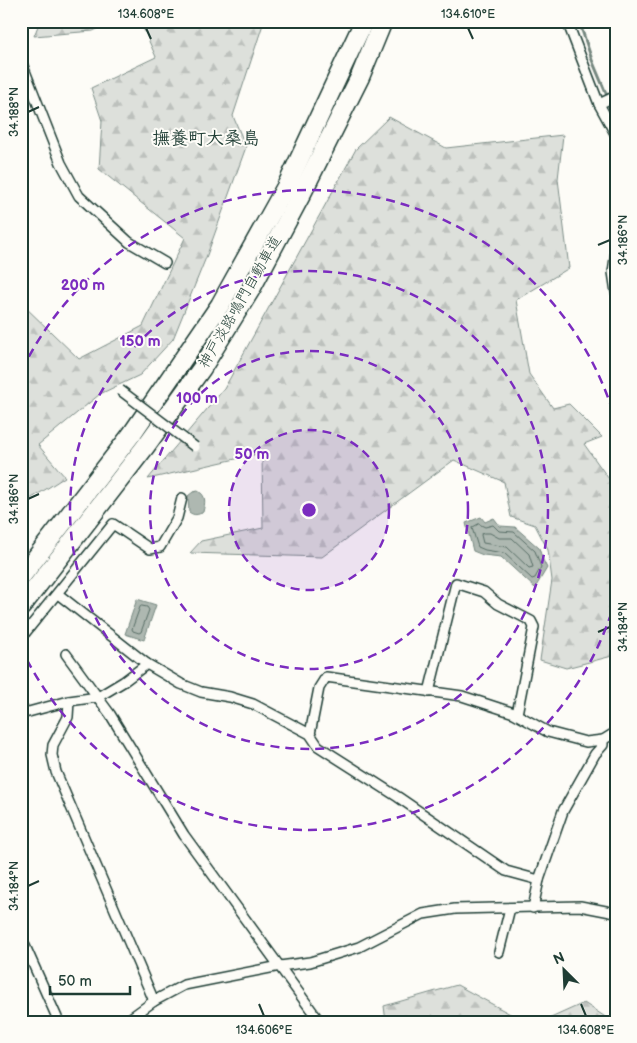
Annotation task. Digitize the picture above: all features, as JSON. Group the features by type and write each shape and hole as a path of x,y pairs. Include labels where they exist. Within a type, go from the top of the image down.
{"highway":[{"name":"神戸淡路鳴門自動車道","path":"21,577 116,454 220,305 288,183 364,21"},
{"name":"神戸淡路鳴門自動車道","path":"21,607 132,465 202,368 251,289 301,195 351,94 383,21"}],"street":[{"path":"567,21 598,104 616,135"},
{"path":"21,61 61,163 79,196 129,242 165,263"},
{"path":"598,104 616,96"},
{"path":"616,252 613,272 616,292"},
{"path":"120,390 196,447"},
{"path":"21,638 113,524 150,549 160,547 176,519 182,498"},
{"path":"430,692 456,583 484,592 498,604 531,621 534,628 517,714"},
{"path":"58,594 147,664 180,684 194,690 230,697 253,704 310,734 318,746 492,862 506,870 539,880"},
{"path":"66,654 98,697 184,835 320,1022"},
{"path":"21,714 70,701 98,697 123,682 147,664"},
{"path":"310,734 319,688 326,677 462,696 517,714 548,732 586,742 603,740 616,732"},
{"path":"70,701 68,717 53,745 52,755 56,772 154,1001"},
{"path":"533,908 539,880 563,811 595,754 603,745 603,740"},
{"path":"125,1022 154,1001 184,985 310,962 359,948 423,914 455,909 580,906 616,914"},
{"path":"499,952 510,908"},
{"path":"21,937 59,1022"}],"green space":[{"path":"40,21 115,21 93,31 34,36"},
{"path":"140,21 264,21 233,116 246,147 207,255 173,339 140,375 100,394 38,445 65,477 21,505 21,303 79,359 143,326 185,238 99,169 102,121 91,88 156,57"},
{"path":"389,117 446,148 563,135 558,179 569,268 516,300 529,374 553,408 569,404 602,437 584,444 616,489 616,655 566,668 540,660 552,580 548,550 535,525 511,517 504,482 454,460 322,557 190,553 201,541 263,528 262,453 148,479 224,389 356,149"},
{"path":"457,985 525,1022 386,1022 384,1006"},
{"path":"584,1003 613,1022 542,1022"}],"water":[{"path":"198,491 205,500 203,512 194,515 189,512 188,496"},
{"path":"481,517 485,522 494,518 500,526 515,527 539,548 547,568 535,588 501,557 483,555 473,551 466,523"},
{"path":"137,599 156,605 144,640 125,634"}],"waterway":[{"path":"579,21 592,60 616,117"}],"district":[{"name":"撫養町大桑島","path":"206,138"}]}
